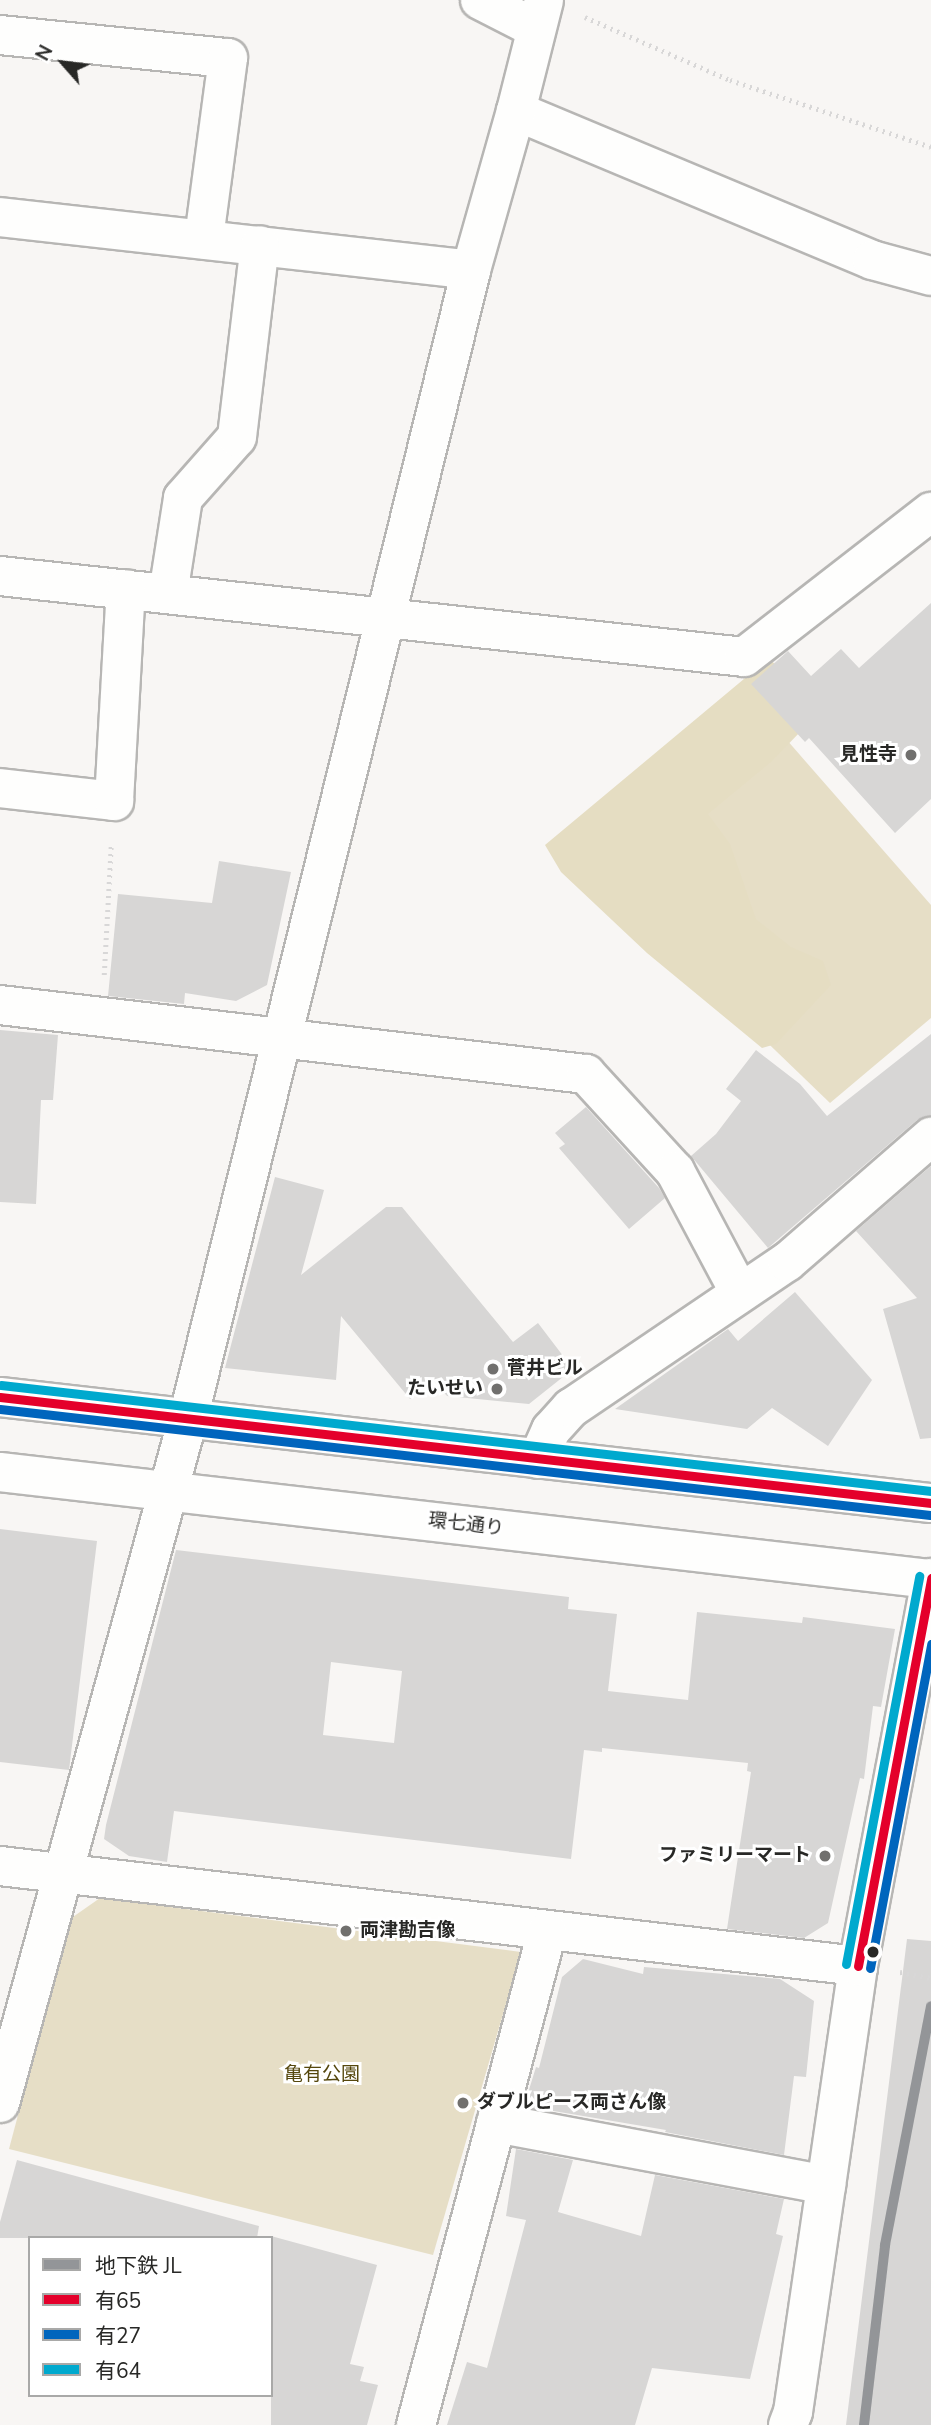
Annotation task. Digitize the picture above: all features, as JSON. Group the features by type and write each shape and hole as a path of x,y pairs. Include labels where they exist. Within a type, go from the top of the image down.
{"street":[{"path":"0,2103 61,1872 188,1419 471,270 540,14 480,0"},
{"path":"0,35 228,58 204,239"},
{"path":"516,111 872,260 931,276"},
{"path":"0,217 471,270"},
{"path":"168,594 183,499 237,437 260,245"},
{"path":"0,576 744,657 931,512"},
{"path":"0,788 114,801 126,589"},
{"path":"0,1005 586,1074 675,1171 740,1293"},
{"path":"538,1459 551,1430 571,1408 787,1262 931,1137"},
{"path":"0,1397 931,1503"},
{"name":"環七通り","path":"0,1472 931,1578"},
{"path":"788,2425 793,2412 858,1966 931,1578"},
{"path":"0,1866 547,1932 858,1966"},
{"path":"416,2425 547,1932"},
{"path":"496,2123 826,2185"}],"path":[{"path":"583,16 730,80 931,147"},
{"path":"101,1017 114,801"}],"green space":[{"path":"786,739 931,905 931,1018 830,1103 578,860"},
{"name":"亀有公園","path":"100,1898 521,1952 433,2255 9,2149 70,1919"}],"shaded area":[{"path":"768,659 784,670 802,730 771,762 708,814 730,844 756,919 791,947 823,961 831,985 776,1044 762,1048 647,953 561,872 545,845"}],"building":[{"path":"931,603 931,799 895,833 809,738 805,742 751,684 788,651 811,676 841,649 859,668"},
{"path":"219,861 291,872 267,985 236,1001 185,993 184,1004 108,996 118,894 212,903"},
{"path":"0,1030 58,1035 53,1100 41,1100 36,1204 0,1202"},
{"path":"931,1034 931,1116 917,1120 768,1248 691,1156 716,1134 741,1101 726,1089 756,1050 800,1084 827,1116"},
{"path":"586,1107 665,1198 629,1229 559,1148 565,1144 555,1133"},
{"path":"931,1166 931,1438 920,1439 883,1309 917,1298 856,1231"},
{"path":"275,1177 324,1190 301,1275 386,1207 402,1207 513,1342 538,1323 573,1369 529,1404 447,1396 433,1380 410,1399 341,1316 336,1380 225,1368"},
{"path":"795,1292 872,1380 828,1446 772,1408 747,1429 615,1409 728,1329 738,1341"},
{"path":"0,1529 97,1541 69,1770 0,1762"},
{"path":"176,1550 569,1597 568,1609 617,1614 608,1691 688,1700 697,1612 802,1623 803,1617 895,1629 881,1707 873,1706 864,1779 860,1778 828,1923 804,1938 727,1929 751,1772 747,1771 748,1763 602,1748 602,1752 584,1750 571,1859 174,1811 167,1862 129,1856 104,1839","holes":["331,1662 402,1671 394,1743 323,1735"]},
{"path":"907,1939 931,1941 931,2425 846,2425"},
{"path":"583,1959 643,1974 644,1967 780,1979 814,2001 806,2077 794,2076 784,2155 665,2132 666,2130 524,2106 536,2067 539,2068 562,1977"},
{"path":"516,2149 573,2160 558,2212 641,2236 655,2175 784,2199 776,2234 783,2236 750,2379 652,2368 635,2425 447,2425 467,2362 487,2368 526,2220 506,2216"},
{"path":"17,2160 259,2226 257,2236 0,2238 0,2222"},
{"path":"273,2237 377,2265 350,2364 364,2367 360,2381 378,2385 367,2425 271,2425"}],"metro line":[{"name":"JL","path":"864,2425 885,2245 931,2006"}],"transit line":[{"name":"有64","path":"1,1385 931,1491"},
{"name":"有65","path":"0,1397 931,1503"},
{"name":"有27","path":"0,1409 930,1515"},
{"name":"有64","path":"846,1964 919,1576"},
{"name":"有65","path":"858,1966 931,1578"},
{"name":"有27","path":"870,1968 931,1644"}],"place":[{"name":"見性寺","path":"911,755"},
{"name":"菅井ビル","path":"493,1369"},
{"name":"たいせい","path":"497,1389"},
{"name":"ファミリーマート","path":"825,1856"},
{"name":"両津勘吉像","path":"346,1931"},
{"name":"ダブルピース両さん像","path":"463,2103"}]}
